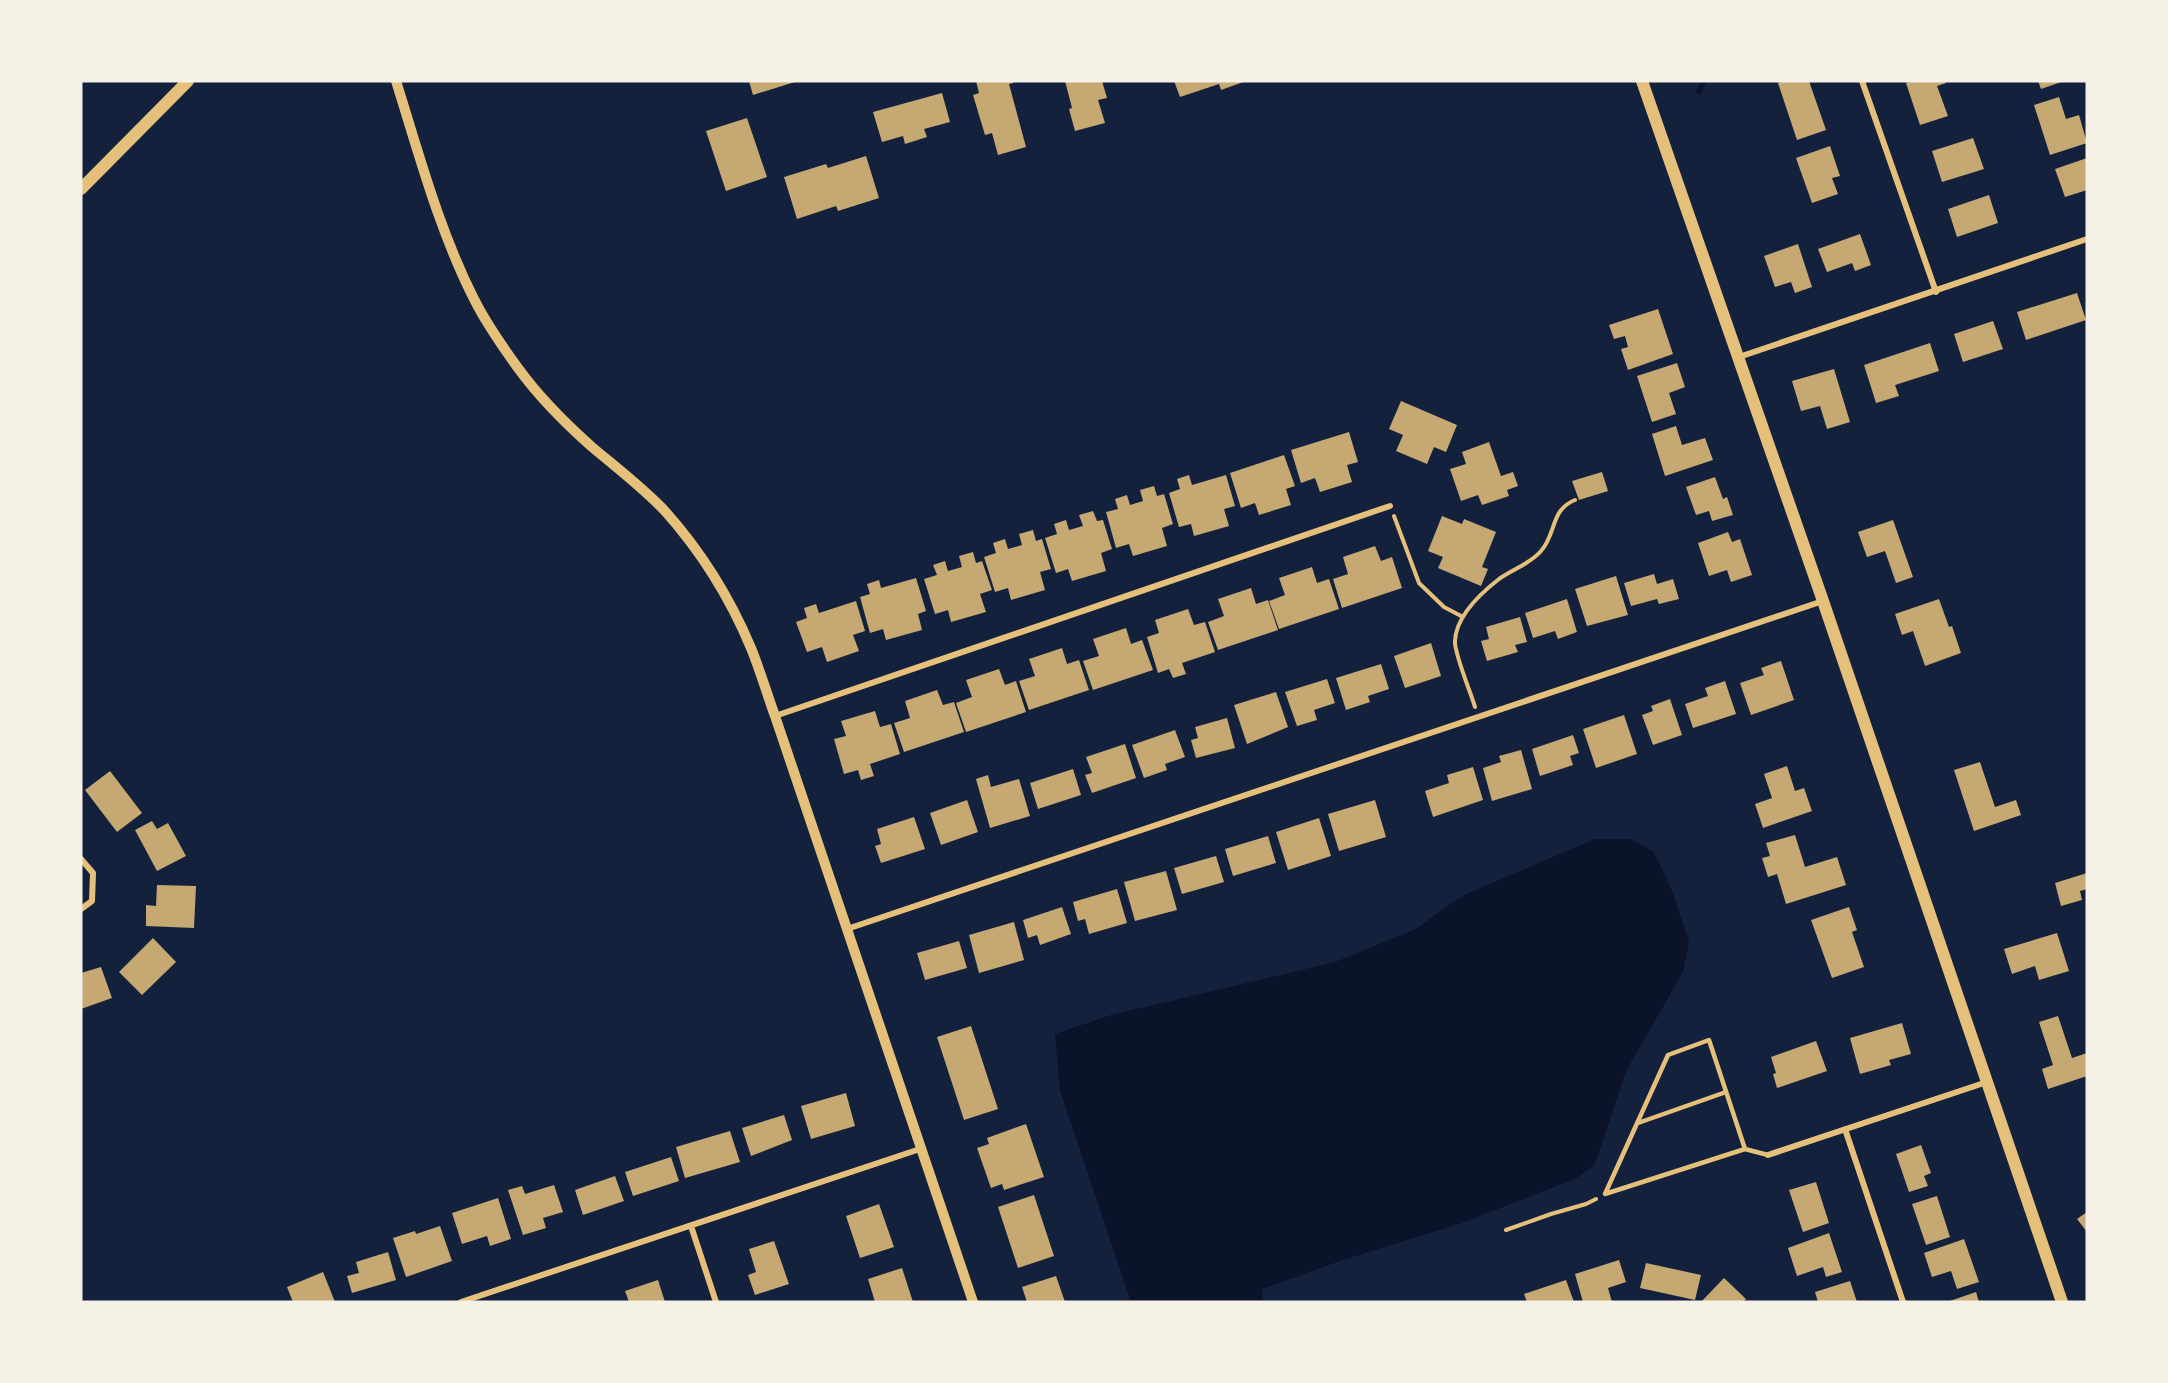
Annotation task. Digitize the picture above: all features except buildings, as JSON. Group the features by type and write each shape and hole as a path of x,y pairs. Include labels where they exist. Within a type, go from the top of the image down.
{"main road":[{"path":"81,189 188,81"},
{"path":"1642,81 1823,601 2062,1302"}],"street":[{"path":"396,81 437,210 459,268 474,301 490,327 519,370 556,413 664,510 702,558 732,610 750,648 776,716 972,1302"},
{"path":"1862,81 1936,292"},
{"path":"1739,357 2087,239"},
{"path":"776,716 1390,506"},
{"path":"846,929 1823,601"},
{"path":"81,859 93,873 92,901 81,909"},
{"path":"1768,1155 1988,1081"},
{"path":"1845,1129 1903,1302"},
{"path":"461,1302 920,1149"},
{"path":"690,1226 716,1302"}],"lane":[{"path":"1605,1194 1668,1055 1709,1040 1745,1149"},
{"path":"1637,1123 1726,1092"},
{"path":"1605,1194 1745,1149 1768,1155"}],"path":[{"path":"1478,716 1455,645 1457,631 1463,617 1487,589 1532,560 1542,550 1549,540 1562,507 1575,500"},
{"path":"1390,506 1419,583 1444,607 1463,617"},
{"path":"1506,1230 1586,1204 1605,1194"}],"water":[{"path":"1595,839 1630,839 1654,852 1673,893 1689,942 1683,972 1626,1071 1595,1164 1577,1178 1462,1223 1343,1260 1262,1289 1263,1302 1131,1302 1060,1091 1055,1034 1111,1015 1335,962 1414,930 1462,896"}],"waterway":[{"path":"1699,91 1704,81"}]}
